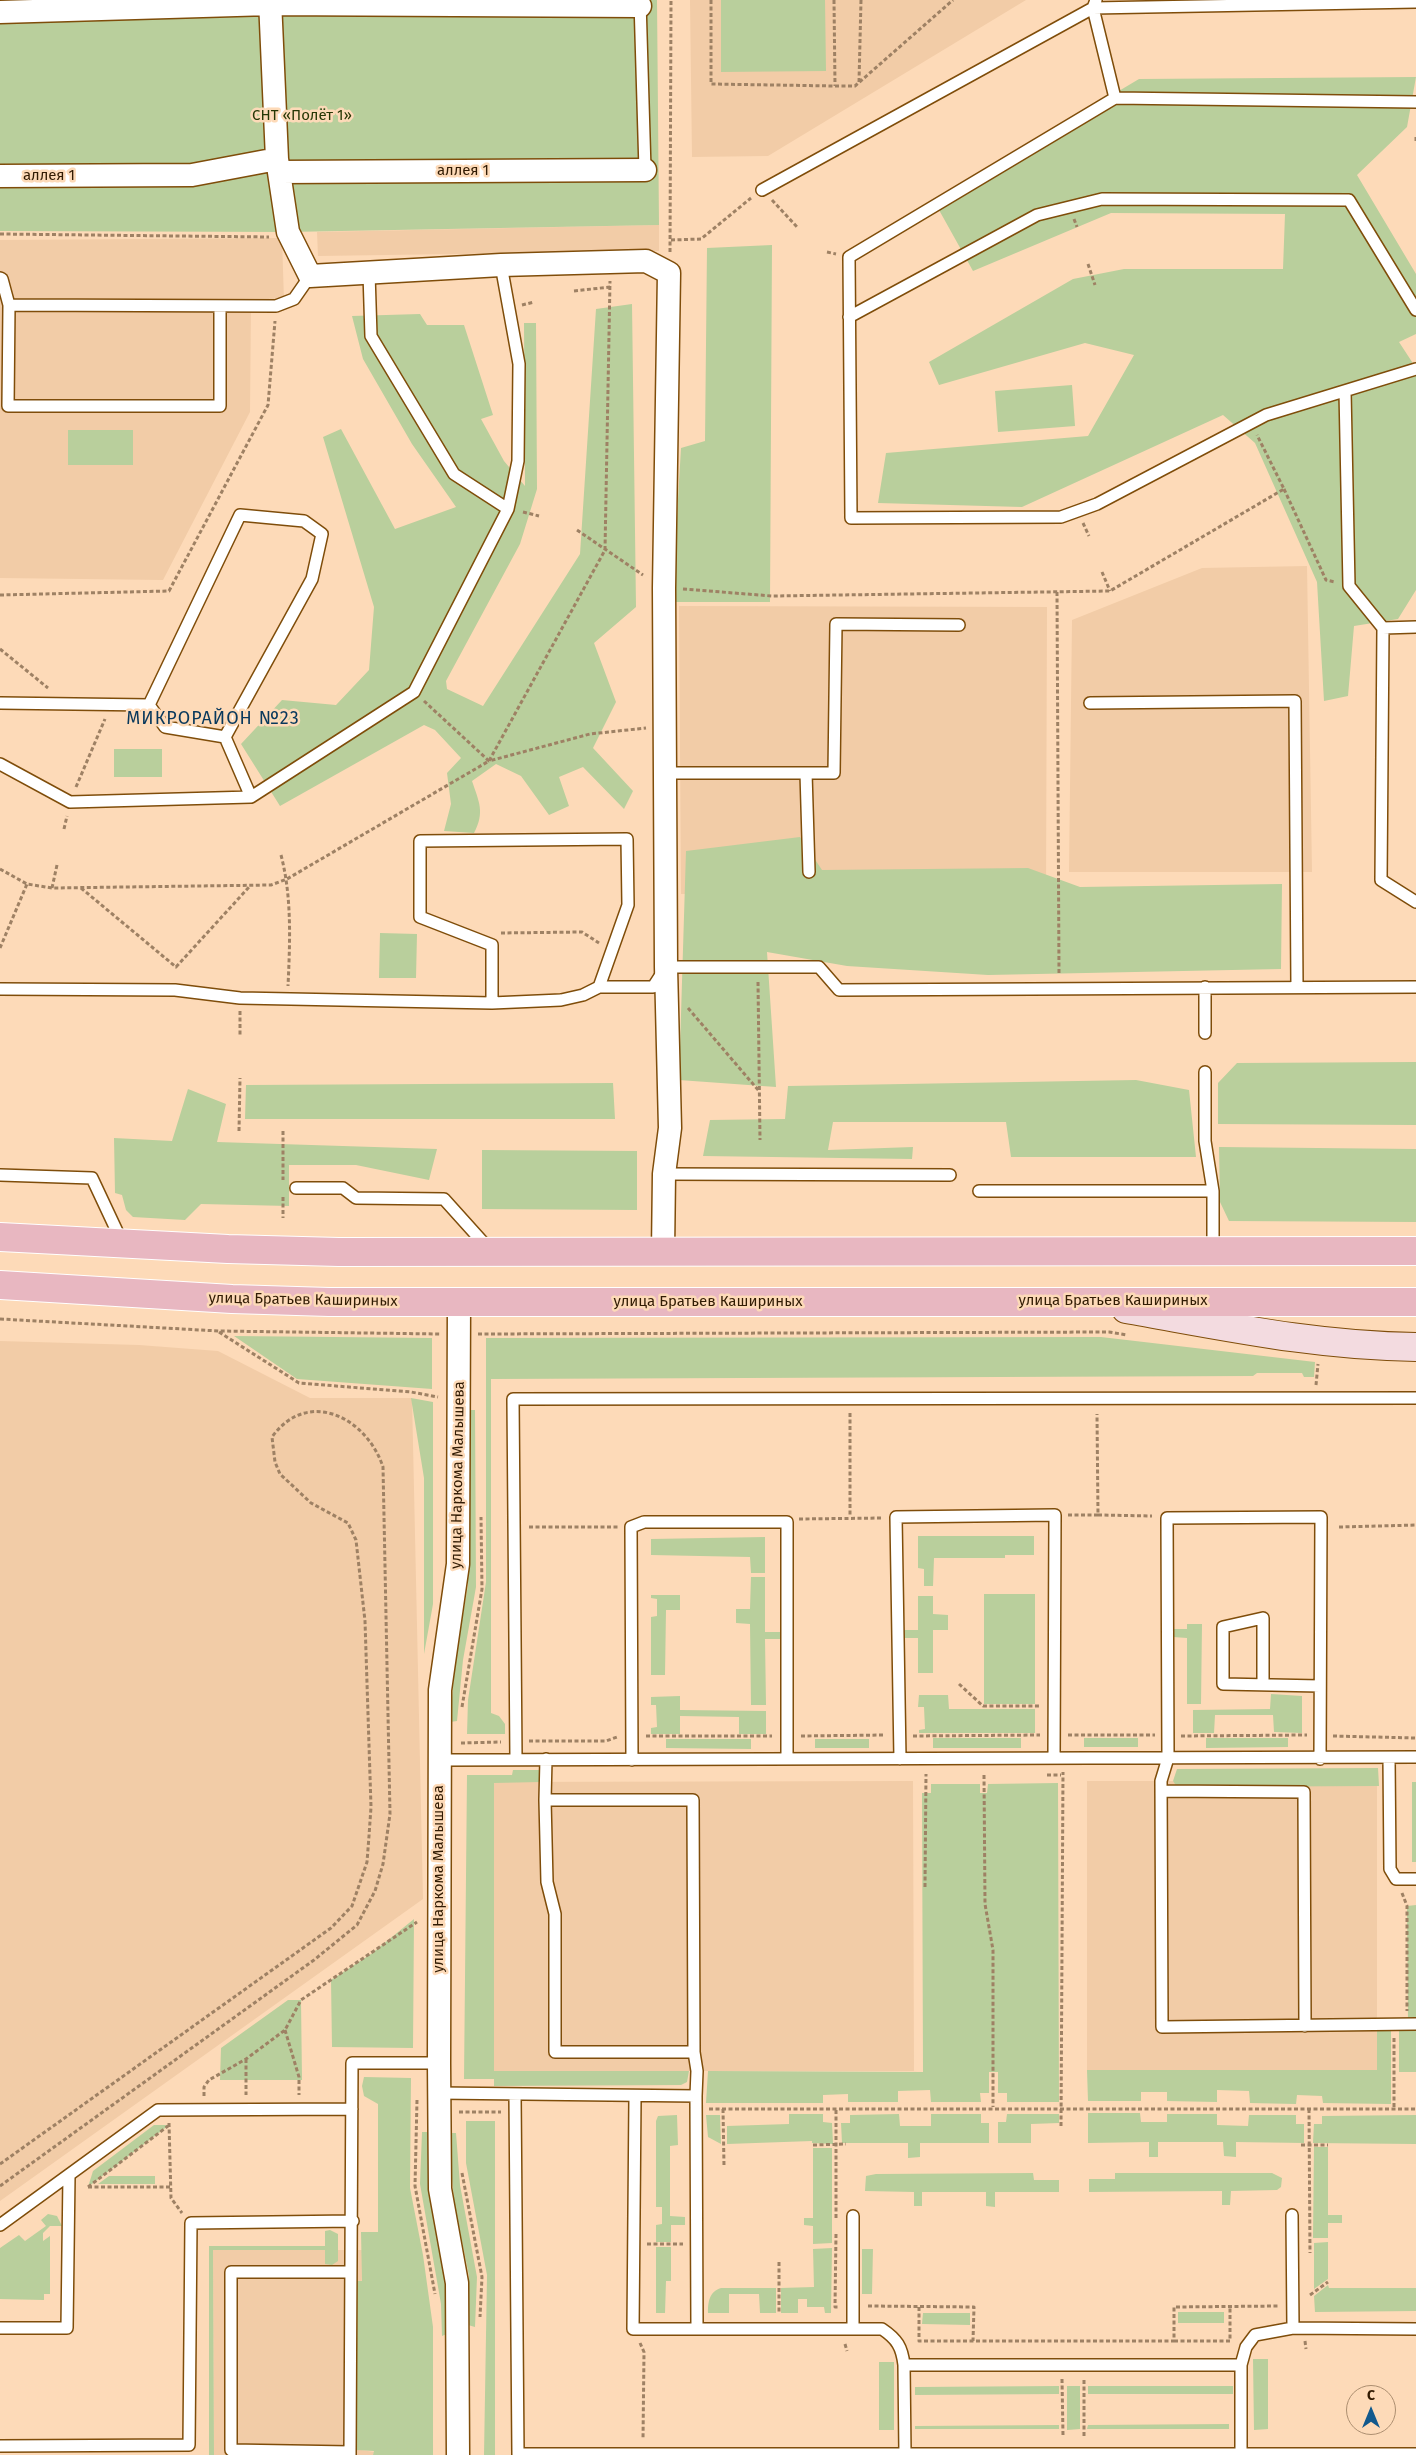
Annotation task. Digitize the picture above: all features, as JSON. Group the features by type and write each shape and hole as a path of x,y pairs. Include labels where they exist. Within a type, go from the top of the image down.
{"main road":[{"path":"0,1237 122,1244 339,1252 1416,1251"},
{"name":"улица Братьев Кашириных","path":"0,1285 232,1299 329,1302 1416,1302"},
{"path":"1080,1301 1320,1343 1416,1347"}],"street":[{"path":"270,2 279,166 290,238 310,276 501,265 646,261 669,273 664,588 666,975 670,1128 664,1174 663,1252"},
{"path":"0,12 270,2 640,3"},
{"name":"аллея 1","path":"0,176 192,175 279,166 645,170"},
{"name":"улица Наркома Малышева","path":"458,2455 457,2283 440,2189 449,2094 439,2063 451,1760 442,1667 458,1564 459,1302"}],"lane":[{"path":"762,190 1094,4 1416,2"},
{"path":"640,3 645,170"},
{"path":"1094,4 1115,98"},
{"path":"1416,102 1115,98 849,256 851,518 1061,517 1097,504 1266,415 1416,369"},
{"path":"849,317 1037,215 1102,199 1349,200 1416,310"},
{"path":"0,764 70,802 251,797 414,692 508,509 518,461 519,364 501,265"},
{"path":"369,273 371,336 454,474 508,509"},
{"path":"9,304 276,306 294,299 310,276"},
{"path":"0,278 2,279 9,304 8,406 220,406 220,306"},
{"path":"1345,391 1349,586 1383,628 1381,880 1416,902"},
{"path":"149,705 240,515 304,521 322,534 312,579 225,736"},
{"path":"665,773 834,773 836,624 959,625"},
{"path":"1383,628 1416,627"},
{"path":"1090,703 1295,701 1298,987"},
{"path":"0,703 149,705"},
{"path":"149,705 165,726 225,736"},
{"path":"225,736 251,797"},
{"path":"806,773 809,872"},
{"path":"492,1003 492,945 420,917 420,841 627,839 628,905 599,987"},
{"path":"0,988 175,990 240,998 492,1003 561,1000 583,995 599,987 653,988 666,975 758,966 820,966 839,990 1416,987"},
{"path":"1204,988 1205,1033"},
{"path":"1205,1072 1205,1141 1213,1191 1213,1251"},
{"path":"664,1174 950,1175"},
{"path":"0,1175 92,1178 122,1244"},
{"path":"296,1188 343,1188 356,1198 444,1199 492,1252"},
{"path":"979,1191 1213,1191"},
{"path":"516,1759 512,1400 1416,1398"},
{"path":"900,1759 896,1517 1055,1515 1054,1758"},
{"path":"1320,1759 1321,1517 1168,1518 1168,1758 1161,1781 1162,2027 1416,2024"},
{"path":"632,1760 631,1527 644,1522 787,1522 787,1759"},
{"path":"1263,1684 1263,1618 1223,1626 1223,1684 1320,1686"},
{"path":"1390,1758 1390,1869 1396,1879 1416,1879"},
{"path":"451,1760 1416,1758"},
{"path":"546,1759 547,1882 555,1914 554,2052 694,2052"},
{"path":"1161,1792 1304,1792 1305,2026"},
{"path":"545,1800 693,1800 694,2052 697,2071 697,2329"},
{"path":"351,2272 231,2272 231,2453 350,2453 352,2221 352,2063 439,2063"},
{"path":"449,2094 696,2096"},
{"path":"515,2095 518,2454 1416,2454"},
{"path":"635,2096 634,2329 882,2329 895,2338 902,2349 904,2365 905,2454"},
{"path":"0,2225 158,2110 352,2109"},
{"path":"0,2328 67,2328 69,2176"},
{"path":"1292,2215 1293,2328"},
{"path":"853,2216 853,2328"},
{"path":"0,2446 189,2445 191,2223 352,2221"},
{"path":"1241,2454 1241,2365 1246,2348 1255,2335 1293,2328 1416,2329"},
{"path":"904,2365 1241,2365"}],"path":[{"path":"669,273 671,240 671,0"},
{"path":"711,0 711,84 835,86 855,86 953,0"},
{"path":"834,0 835,86"},
{"path":"859,82 861,0"},
{"path":"1416,137 1416,142"},
{"path":"671,240 700,240 762,190 797,227"},
{"path":"0,234 290,238"},
{"path":"1088,264 1095,285"},
{"path":"574,291 610,287"},
{"path":"0,595 170,591 268,405 276,306"},
{"path":"1251,423 1326,580 1349,586"},
{"path":"577,530 664,588 772,596 1110,591 1284,489"},
{"path":"1102,572 1110,591"},
{"path":"1057,592 1059,988"},
{"path":"0,649 68,704"},
{"path":"414,692 490,761 590,734 651,728"},
{"path":"64,829 70,802 111,704"},
{"path":"281,855 287,879 290,946 288,999"},
{"path":"52,888 57,865"},
{"path":"0,948 27,884"},
{"path":"81,888 176,967 250,886"},
{"path":"477,940 484,933 582,932 612,951"},
{"path":"758,966 760,1140"},
{"path":"666,975 759,1092"},
{"path":"240,998 240,1037"},
{"path":"239,1131 240,1078"},
{"path":"283,1131 283,1218"},
{"path":"0,1319 219,1331 459,1334 1109,1332 1128,1335"},
{"path":"219,1331 299,1383 411,1392 438,1397"},
{"path":"481,1334 481,1344"},
{"path":"1315,1398 1318,1358"},
{"path":"1096,1398 1098,1515"},
{"path":"849,1399 850,1517"},
{"path":"0,2164 331,1928 352,1906 367,1862 371,1807 365,1621 356,1540 348,1524 311,1503 280,1474 275,1462 272,1438 288,1420 309,1412 333,1414 357,1426 371,1441 383,1467 390,1814 384,1864 375,1891 356,1925 314,1960 0,2186"},
{"path":"461,1715 482,1588 481,1511"},
{"path":"1055,1515 1168,1518"},
{"path":"787,1522 803,1518 896,1517"},
{"path":"1339,1527 1416,1525"},
{"path":"513,1527 631,1527"},
{"path":"959,1684 983,1706 1054,1706"},
{"path":"451,1760 461,1742 461,1733"},
{"path":"926,1887 928,1735"},
{"path":"461,1742 606,1741 614,1737 632,1736 1320,1735 1416,1738"},
{"path":"1061,2126 1063,2108 1062,1775 1070,1758"},
{"path":"984,1775 985,1904 994,1950 994,2108"},
{"path":"1394,2109 1394,2024 1408,2019 1407,1906 1396,1879"},
{"path":"204,2109 204,2087 209,2080 246,2058 285,2030 301,2000 417,1922"},
{"path":"285,2030 299,2077 299,2109"},
{"path":"246,2058 246,2109"},
{"path":"449,2094 459,2112 459,2119"},
{"path":"836,2108 836,2221"},
{"path":"696,2109 1416,2109"},
{"path":"723,2109 724,2166"},
{"path":"1309,2109 1310,2255"},
{"path":"169,2110 171,2198 191,2223"},
{"path":"459,2112 515,2112"},
{"path":"169,2125 88,2187 172,2187"},
{"path":"813,2145 846,2144"},
{"path":"1301,2145 1328,2145"},
{"path":"462,2166 482,2277 479,2326"},
{"path":"836,2231 836,2307 974,2307 973,2341"},
{"path":"634,2245 697,2243"},
{"path":"779,2262 779,2329"},
{"path":"1310,2295 1328,2282"},
{"path":"1174,2341 1174,2307 1310,2306 1310,2285"},
{"path":"919,2306 919,2341 1230,2341 1230,2306"},
{"path":"634,2329 644,2352 643,2455"},
{"path":"1062,2365 1063,2435"},
{"path":"1084,2365 1084,2436"}],"shaded area":[{"path":"690,0 1026,0 768,156 692,157"},
{"path":"659,225 659,251 318,256 317,232"},
{"path":"282,238 284,301 251,301 250,412 163,580 0,578 0,240"},
{"path":"1307,566 1312,872 1069,872 1072,620 1202,568"},
{"path":"679,606 1047,607 1046,896 681,894"},
{"path":"0,1341 139,1345 218,1351 310,1398 412,1398 423,1899 0,2201"},
{"path":"913,1781 914,2071 494,2071 494,1782"},
{"path":"1087,1781 1377,1781 1377,2070 1087,2070"},
{"path":"213,2250 362,2250 361,2450 374,2452 373,2455 214,2455"}],"green space":[{"name":"СНТ «Полёт 1»","path":"0,0 657,0 659,225 288,232 0,231"},
{"path":"721,0 825,0 826,71 721,72"},
{"path":"1416,77 1407,127 1357,175 1416,274 1416,334 1399,342 1416,368 1416,590 1398,619 1354,626 1348,696 1324,701 1317,582 1255,443 1223,415 1022,507 878,503 886,453 1088,436 1134,355 1085,343 939,385 929,362 1073,279 1124,269 1283,269 1285,214 1111,213 973,271 934,201 1139,79"},
{"path":"772,245 770,602 672,602 681,448 705,441 707,248"},
{"path":"632,304 636,607 594,643 616,702 593,748 633,791 624,809 583,767 559,777 569,806 549,815 521,776 496,764 472,781 480,807 479,819 474,833 444,831 451,804 447,773 461,758 435,730 424,725 280,806 241,744 282,700 336,705 369,670 374,607 323,437 341,429 395,529 456,507 412,444 363,359 352,316 420,314 427,325 464,325 493,415 481,419 504,461 525,486 524,323 536,323 537,489 520,544 446,681 447,689 483,706 580,554 596,309"},
{"path":"1072,385 1075,426 998,432 995,391"},
{"path":"68,430 133,430 133,465 68,465"},
{"path":"114,749 162,749 162,777 114,777"},
{"path":"800,837 822,870 1028,868 1080,887 1282,884 1281,969 988,975 847,966 767,952 776,1087 679,1080 686,851"},
{"path":"380,933 417,934 416,978 379,978"},
{"path":"1416,1062 1416,1125 1218,1124 1218,1083 1237,1063"},
{"path":"1136,1080 1189,1090 1196,1157 1011,1157 1006,1122 833,1122 828,1150 913,1147 912,1159 703,1156 710,1120 785,1119 788,1086"},
{"path":"613,1083 615,1119 245,1119 246,1085"},
{"path":"188,1089 226,1104 217,1142 437,1149 429,1180 356,1165 289,1165 289,1206 201,1204 185,1220 133,1217 126,1210 122,1195 115,1193 114,1138 172,1141"},
{"path":"1219,1147 1416,1149 1416,1222 1229,1221 1220,1202"},
{"path":"482,1150 637,1151 637,1210 482,1209"},
{"path":"234,1336 432,1338 432,1389 297,1379"},
{"path":"1101,1337 1315,1362 1314,1377 1304,1377 1302,1373 1257,1373 1253,1376 491,1379 491,1713 499,1716 505,1724 505,1734 467,1734 468,1700 486,1582 486,1338"},
{"path":"411,1398 433,1402 433,1604 424,1654 424,1478"},
{"path":"468,1410 475,1410 476,1587 463,1660 457,1721 450,1722 455,1662 468,1585"},
{"path":"918,1536 1034,1536 1034,1555 1005,1555 1005,1558 934,1558 933,1586 924,1586 924,1569 918,1568"},
{"path":"765,1537 765,1573 751,1573 750,1557 651,1555 651,1539"},
{"path":"751,1577 765,1577 765,1632 780,1632 780,1639 765,1639 766,1705 751,1705 750,1624 736,1623 736,1609 750,1609"},
{"path":"984,1594 1035,1594 1035,1704 984,1704"},
{"path":"651,1595 680,1595 680,1610 666,1610 665,1675 651,1675 651,1617 657,1616 657,1599 651,1598"},
{"path":"918,1596 933,1596 933,1614 948,1615 948,1630 933,1630 933,1673 918,1673 918,1638 904,1638 904,1630 918,1630"},
{"path":"1187,1624 1202,1624 1201,1704 1187,1704 1187,1638 1173,1637 1173,1629 1187,1629"},
{"path":"1271,1694 1302,1696 1302,1733 1274,1732 1273,1715 1215,1715 1214,1733 1193,1733 1193,1710 1270,1709"},
{"path":"919,1695 948,1695 949,1709 1035,1709 1035,1733 919,1733 919,1730 925,1729 924,1707 918,1707"},
{"path":"680,1696 680,1710 766,1711 766,1734 739,1734 739,1717 680,1716 680,1734 651,1734 651,1728 657,1727 656,1705 651,1705 651,1697"},
{"path":"933,1738 1021,1738 1021,1748 933,1748"},
{"path":"1084,1738 1138,1738 1138,1747 1084,1747"},
{"path":"1206,1738 1288,1738 1288,1747 1206,1748"},
{"path":"666,1739 751,1739 751,1749 666,1748"},
{"path":"815,1739 869,1739 869,1748 815,1748"},
{"path":"1378,1768 1379,1786 1177,1787 1173,1781 1177,1769"},
{"path":"513,1770 539,1770 540,1782 494,1783 494,2071 689,2071 687,2082 681,2085 494,2086 494,2079 464,2079 467,1775 512,1775"},
{"path":"1412,1782 1416,1782 1416,1862 1412,1862"},
{"path":"1058,1783 1059,2102 1007,2102 1007,2093 998,2093 998,2072 989,2072 989,2093 980,2093 981,2102 931,2102 930,2090 898,2091 898,2102 848,2102 848,2094 823,2095 823,2103 706,2103 708,2071 923,2072 922,1793 931,1793 931,1784 980,1784 980,1793 987,1793 988,1784"},
{"path":"1416,1905 1416,2019 1408,2019 1407,1906"},
{"path":"414,1919 413,2048 332,2047 331,1980 371,1954"},
{"path":"288,2000 301,2000 302,2080 220,2080 221,2048"},
{"path":"1399,2029 1416,2029 1416,2072 1399,2072"},
{"path":"1377,2030 1391,2030 1391,2104 1323,2103 1322,2096 1297,2095 1296,2104 1250,2103 1249,2091 1217,2090 1217,2102 1167,2101 1167,2092 1141,2092 1141,2101 1088,2101 1087,2070 1377,2070"},
{"path":"364,2077 411,2078 410,2188 423,2255 433,2327 433,2455 373,2455 374,2451 357,2450 357,2281 362,2281 361,2232 378,2232 378,2104 364,2096 362,2086"},
{"path":"1088,2113 1140,2113 1141,2122 1167,2122 1167,2114 1217,2114 1217,2125 1248,2126 1249,2115 1296,2115 1296,2124 1304,2124 1304,2143 1236,2142 1236,2157 1224,2156 1223,2142 1158,2142 1158,2157 1149,2157 1149,2142 1088,2143"},
{"path":"789,2114 823,2114 823,2122 832,2123 833,2144 812,2143 812,2141 727,2144 727,2126 789,2124"},
{"path":"899,2114 900,2126 931,2126 931,2114 981,2114 981,2123 989,2123 989,2143 920,2143 920,2157 908,2158 908,2143 842,2143 841,2123 850,2123 850,2115"},
{"path":"1007,2114 1059,2114 1059,2123 1031,2124 1031,2143 998,2143 998,2122 1006,2122"},
{"path":"677,2115 678,2145 670,2146 670,2216 685,2217 685,2225 671,2225 671,2242 656,2242 656,2225 662,2224 662,2207 656,2207 656,2121 658,2116"},
{"path":"706,2115 720,2115 721,2144 708,2137"},
{"path":"1416,2115 1416,2144 1313,2143 1314,2124 1322,2124 1322,2116"},
{"path":"466,2121 495,2121 495,2455 484,2455 487,2275 466,2163"},
{"path":"154,2125 169,2125 88,2187 93,2171"},
{"path":"422,2132 429,2132 428,2184 447,2294 449,2333 442,2336 441,2304 420,2184"},
{"path":"448,2133 456,2133 460,2185 477,2277 475,2327 468,2325 469,2276 454,2201"},
{"path":"1314,2147 1328,2147 1328,2215 1342,2215 1342,2223 1328,2223 1328,2238 1313,2238"},
{"path":"813,2148 832,2148 832,2243 813,2244 813,2226 804,2225 804,2218 813,2218"},
{"path":"1033,2173 1034,2180 1059,2180 1059,2192 995,2192 995,2207 986,2206 986,2192 922,2192 922,2206 914,2206 914,2192 865,2191 866,2176 876,2174"},
{"path":"1115,2173 1272,2173 1282,2178 1281,2187 1277,2190 1231,2191 1230,2205 1222,2205 1222,2191 1089,2192 1089,2179 1115,2179"},
{"path":"109,2176 155,2176 155,2184 98,2184"},
{"path":"48,2214 57,2216 62,2226 50,2226 43,2233 43,2241 50,2236 50,2294 44,2294 44,2300 0,2299 0,2248 19,2235 25,2241 46,2226 41,2220"},
{"path":"330,2230 338,2234 338,2261 332,2265 325,2264 325,2250 213,2250 214,2455 209,2455 209,2246 325,2246 325,2231"},
{"path":"1328,2242 1328,2279 1314,2289 1314,2243"},
{"path":"656,2247 671,2247 671,2281 666,2281 665,2313 656,2313"},
{"path":"832,2248 831,2313 825,2313 824,2307 807,2307 807,2299 798,2299 798,2313 781,2313 781,2288 814,2287 813,2249"},
{"path":"862,2249 873,2249 872,2294 862,2294"},
{"path":"1328,2285 1329,2288 1416,2288 1416,2311 1315,2312 1314,2296"},
{"path":"721,2288 776,2288 776,2313 760,2313 759,2294 729,2294 729,2313 708,2313 709,2301 712,2295"},
{"path":"1178,2312 1224,2312 1224,2323 1178,2323"},
{"path":"923,2313 970,2313 970,2325 922,2324"},
{"path":"1253,2359 1268,2359 1268,2429 1254,2430"},
{"path":"879,2362 894,2362 894,2430 879,2430"},
{"path":"1059,2386 1059,2394 915,2395 915,2387"},
{"path":"1067,2386 1080,2386 1080,2429 1067,2430"},
{"path":"1088,2386 1233,2386 1233,2394 1088,2394"},
{"path":"1229,2424 1229,2429 1087,2429 1088,2425"},
{"path":"1059,2425 1059,2429 915,2429 915,2426"}],"district":[{"name":"МИКРОРАЙОН №23","path":"213,719"}]}
